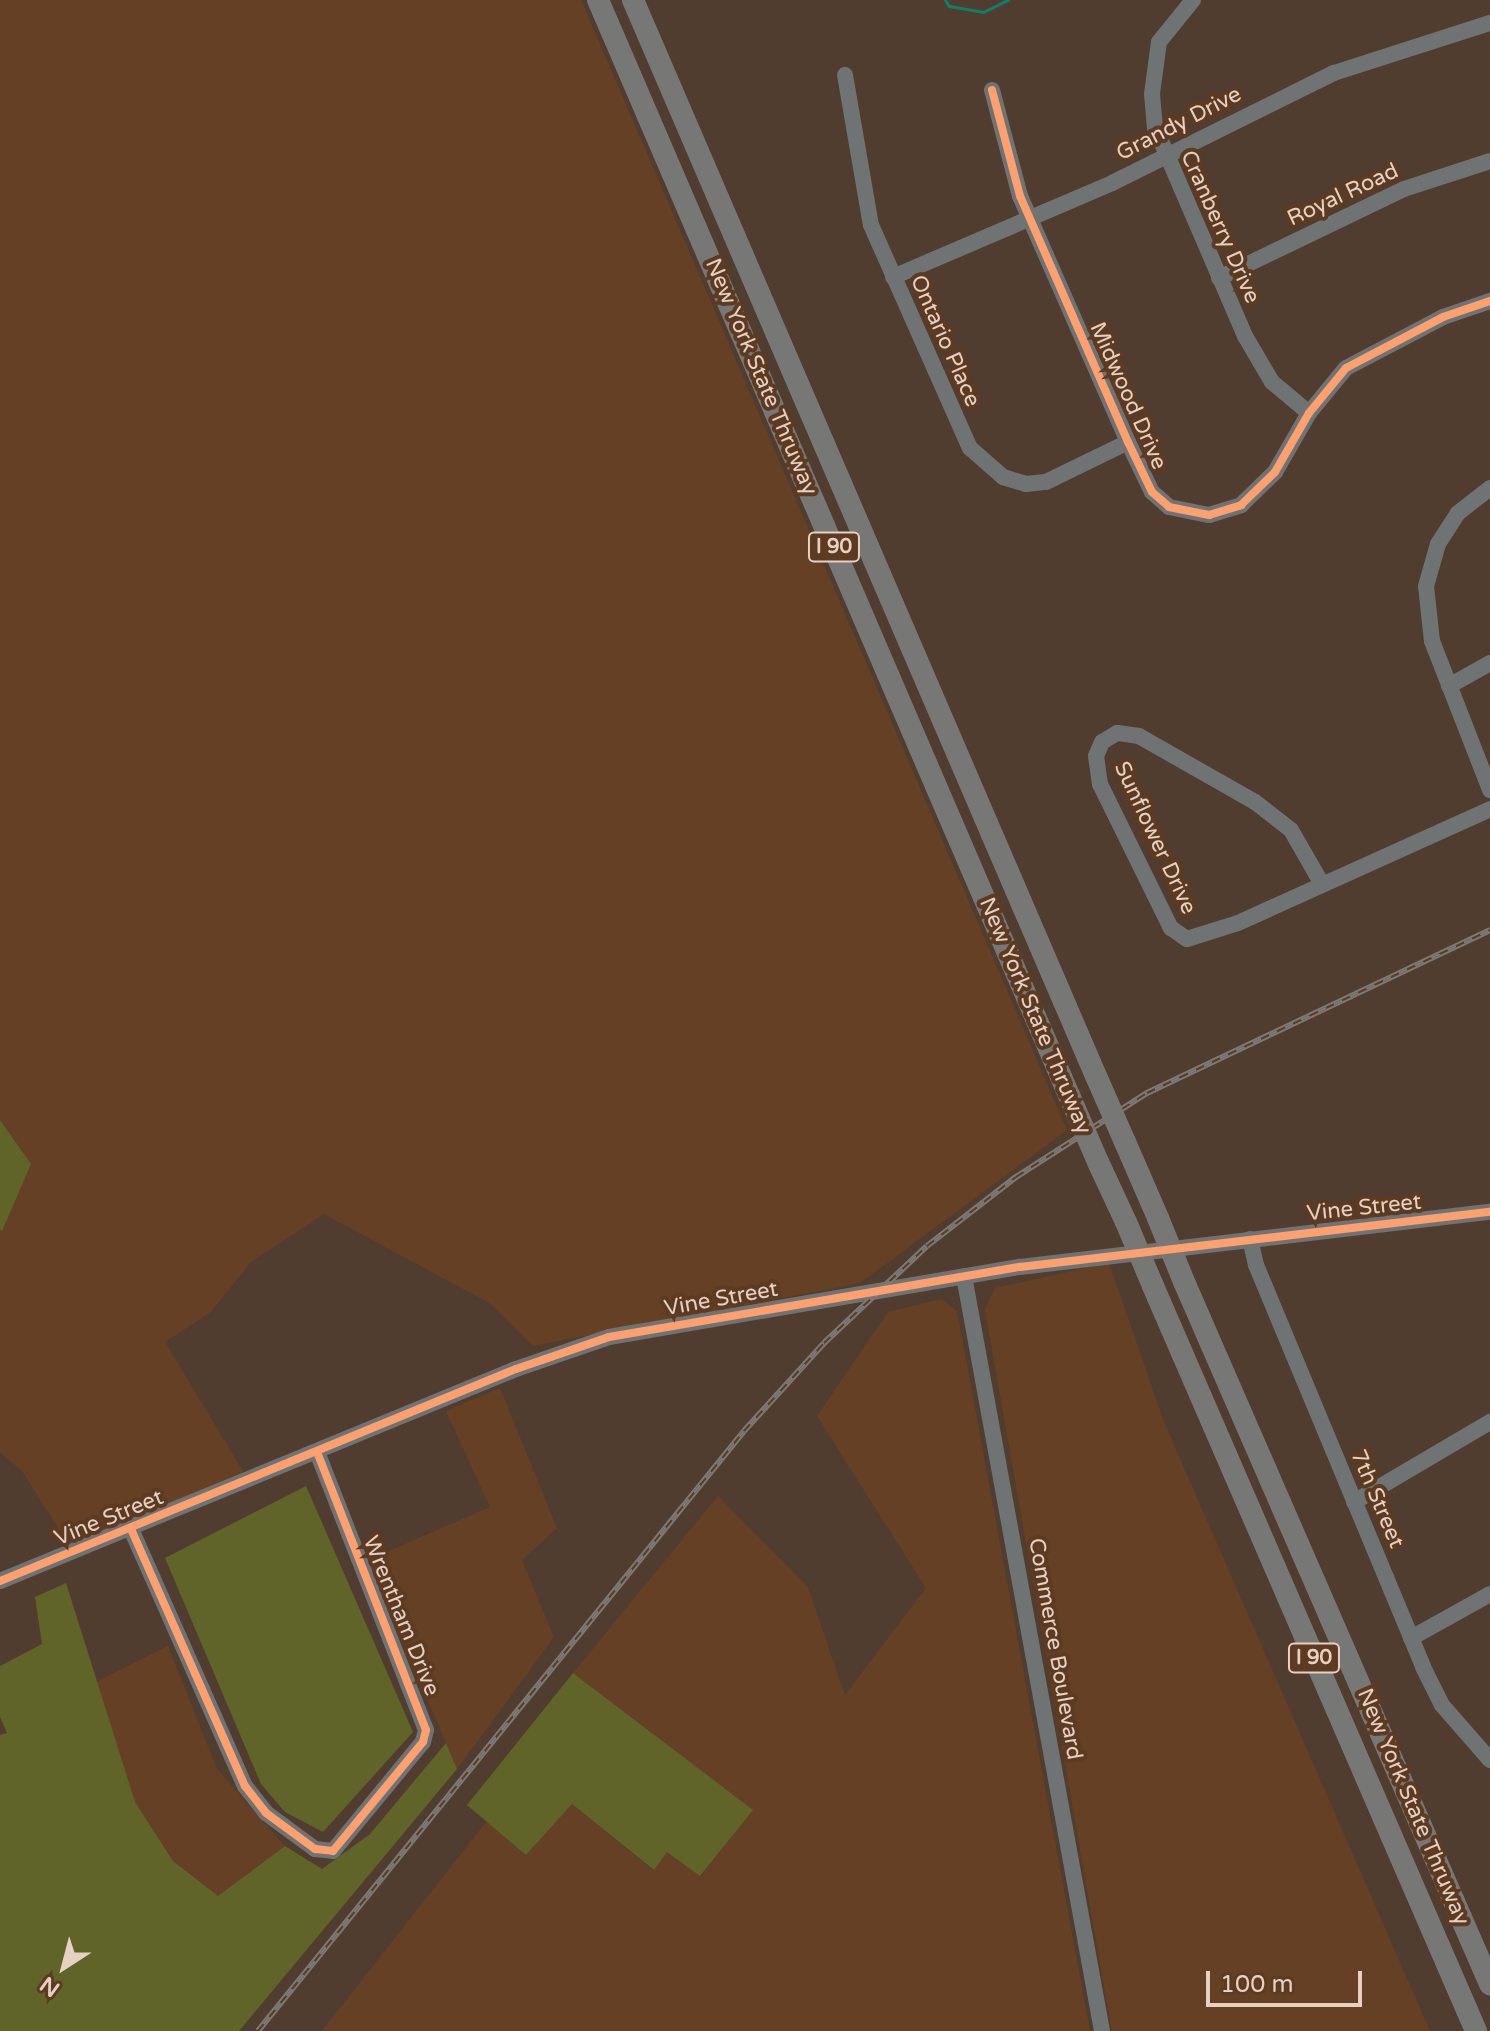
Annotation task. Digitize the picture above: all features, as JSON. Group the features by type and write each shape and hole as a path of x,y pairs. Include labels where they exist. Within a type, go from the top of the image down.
{"highway":[{"name":"New York State Thruway","path":"598,0 1476,2031"},
{"name":"New York State Thruway","path":"633,0 1185,1284 1490,1984"}],"street":[{"name":"Cranberry Drive","path":"1193,0 1170,22 1154,62 1155,127 1164,157 1219,278 1272,382 1309,413"},
{"name":"Grandy Drive","path":"893,277 1164,157 1334,73 1490,23"},
{"name":"Ontario Place","path":"845,75 858,176 871,225 970,448 1003,477 1046,482 1128,442"},
{"name":"Midwood Drive","path":"992,90 1006,158 1031,218 1128,442 1158,498 1169,507 1209,515 1233,509 1255,495 1275,472 1328,385 1370,352 1490,301"},
{"name":"Royal Road","path":"1219,278 1404,189 1490,161"},
{"path":"1490,488 1458,513 1430,562 1426,613 1449,686 1490,790"},
{"path":"1449,686 1490,663"},
{"name":"Sunflower Drive","path":"1322,884 1291,830 1255,802 1139,736 1117,733 1102,742 1096,756 1100,784 1176,933 1201,937 1322,884 1490,809"},
{"name":"Vine Street","path":"0,1581 516,1369 609,1337 964,1276 1490,1212"},
{"name":"7th Street","path":"1250,1239 1256,1265 1411,1638 1442,1705 1490,1760"},
{"name":"Commerce Boulevard","path":"964,1276 1102,2031"},
{"path":"1354,1502 1490,1422"},
{"name":"Wrentham Drive","path":"131,1529 245,1786 266,1813 315,1849 333,1851 423,1742 426,1730 317,1452"},
{"path":"1411,1638 1490,1594"}],"shaded area":[{"path":"0,0 581,0 1067,1130 860,1283 533,1346 491,1304 324,1214 251,1262 211,1312 165,1342 244,1473 69,1545 22,1471 0,1452 0,1229 31,1164 0,1120"},
{"path":"1109,1263 1164,1422 1430,2031 1112,2031 985,1310 995,1288"},
{"path":"941,1299 957,1311 1090,2031 322,2031 487,1821 526,1855 572,1804 653,1870 667,1852 701,1876 752,1810 573,1673 718,1496 808,1587 845,1695 926,1588 817,1416 888,1312"},
{"path":"500,1388 557,1528 522,1560 554,1637 457,1769 368,1560 490,1507 446,1411"},
{"path":"168,1646 217,1769 285,1846 219,1897 173,1861 135,1802 94,1683"}],"green space":[{"path":"0,1120 31,1164 2,1231 0,1229"},
{"path":"306,1486 413,1732 323,1832 285,1812 261,1784 165,1558"},
{"path":"66,1583 135,1802 173,1861 218,1896 285,1846 322,1869 370,1834 446,1743 457,1769 239,2031 0,2031 0,1735 7,1733 0,1717 0,1666 42,1644 35,1597"},
{"path":"573,1673 753,1810 700,1876 667,1852 654,1870 572,1804 526,1855 467,1805"}],"waterway":[{"path":"945,0 949,6 983,12 1008,0"}],"railway":[{"path":"258,2031 744,1431 824,1343 927,1246 1016,1177 1147,1093 1490,930"}],"cycle path":[{"path":"992,90 1020,196 1128,442 1152,492 1169,507 1209,515 1241,505 1275,472 1309,413 1346,368 1443,317 1490,301"},
{"path":"0,1581 516,1369 609,1337 1020,1267 1490,1212"},
{"path":"131,1529 245,1786 266,1813 315,1849 333,1851 423,1742 426,1730 317,1452"}]}
